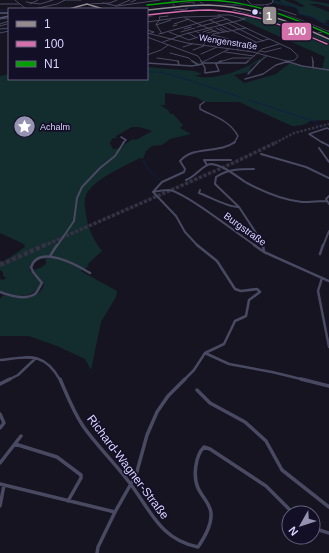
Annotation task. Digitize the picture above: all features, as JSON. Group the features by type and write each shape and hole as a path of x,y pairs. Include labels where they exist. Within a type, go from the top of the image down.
{"main road":[{"path":"74,8 87,5 98,7"},
{"path":"148,10 214,5 248,10 258,12 318,33 328,39"},
{"path":"318,33 328,39"}],"street":[{"path":"15,0 22,0"},
{"path":"15,0 23,6"},
{"path":"29,4 38,0"},
{"path":"26,2 29,4 47,3 53,0"},
{"path":"39,8 59,4 65,0 80,0 87,5 117,0"},
{"path":"103,3 106,0"},
{"path":"116,6 137,0 140,4"},
{"path":"143,0 148,3"},
{"path":"103,3 116,6 148,3 160,0"},
{"path":"176,8 171,1 178,0 181,3 193,2 196,6"},
{"path":"197,0 205,5"},
{"path":"247,0 258,12 271,12 328,31"},
{"path":"214,5 266,5 272,3 273,0"},
{"path":"0,4 23,6"},
{"path":"13,5 19,4"},
{"path":"266,5 296,16"},
{"path":"174,10 187,7"},
{"path":"248,10 233,10 257,16"},
{"path":"163,43 195,31 245,19 226,14 207,16"},
{"path":"148,15 155,15"},
{"path":"290,18 299,15"},
{"path":"156,25 160,20 159,18 168,16"},
{"path":"148,22 193,16 222,17 294,51 298,56 295,60 276,65 263,74 245,80"},
{"path":"197,16 204,21"},
{"path":"159,35 196,22 222,17"},
{"path":"184,18 219,33"},
{"path":"156,25 173,19"},
{"path":"174,24 189,19"},
{"path":"197,27 228,19"},
{"path":"210,20 256,42"},
{"path":"168,22 192,32"},
{"path":"0,23 8,24"},
{"path":"227,23 263,41"},
{"path":"0,26 8,24"},
{"path":"156,25 162,34"},
{"path":"173,26 177,25"},
{"path":"187,25 199,30"},
{"path":"184,29 191,27"},
{"path":"181,32 195,28"},
{"path":"216,28 224,33"},
{"path":"220,28 229,32"},
{"path":"193,50 203,45 213,34 246,28"},
{"path":"203,32 212,29"},
{"path":"148,30 154,32 151,34"},
{"path":"176,30 197,38"},
{"path":"169,32 190,40 204,35 195,31"},
{"path":"207,33 215,31"},
{"path":"318,33 328,31"},
{"name":"Wengenstraße","path":"148,33 193,44 268,56 306,67 329,70"},
{"path":"213,34 229,39"},
{"path":"148,37 198,56 205,68 205,73 219,71 216,64"},
{"path":"248,52 250,44 270,39"},
{"path":"208,40 238,47 238,50"},
{"path":"183,48 193,44"},
{"path":"202,63 246,63 265,48 280,44"},
{"path":"148,55 161,50 168,45"},
{"path":"201,54 217,47"},
{"path":"260,51 265,52 281,48"},
{"path":"148,63 199,65 230,49"},
{"path":"180,55 184,51"},
{"path":"224,52 254,56"},
{"path":"170,53 189,58 192,62 199,65"},
{"path":"248,74 259,62 268,56"},
{"path":"312,57 313,68"},
{"path":"157,58 174,60 180,63 179,65"},
{"path":"216,64 220,60 252,58"},
{"path":"97,553 115,512 132,485 147,435 157,412 168,396 194,370 205,353 224,344 235,321 246,316 249,300 259,293 260,290 236,290 217,261 201,250 185,232 176,216 152,191 157,189 162,182 184,172 185,169 180,162 185,156 195,152 220,149 235,142 238,136 232,126 215,115 200,109 200,105 204,102"},
{"path":"328,128 309,134 329,146"},
{"path":"50,256 74,221 77,198 82,187 93,175 118,154 122,144 126,140 121,137"},
{"path":"318,148 329,162"},
{"path":"261,154 306,167 329,178"},
{"path":"207,165 204,160 231,160"},
{"path":"186,180 195,177 202,168 207,165 216,165 248,183 281,196 307,202 327,201"},
{"path":"254,169 226,171 216,177 215,184 239,207 262,242 264,252"},
{"path":"200,190 199,193 218,200 229,207 239,207"},
{"name":"Burgstraße","path":"153,192 173,191 196,204 264,252 329,281"},
{"path":"327,201 329,196"},
{"path":"320,254 329,231"},
{"path":"0,292 8,295 23,297 36,293 42,283 32,270 32,265 38,258 50,256 90,273"},
{"path":"322,278 318,292 329,347"},
{"path":"205,353 218,362 237,367 270,372 329,386"},
{"path":"0,360 27,356 36,358"},
{"path":"0,384 18,375 36,358"},
{"name":"Richard-Wagner-Straße","path":"36,358 42,360 56,374 63,384 76,415 88,434 132,485 146,510 163,529 178,540 196,547 200,546 211,519 211,511 207,500 197,485 198,456 200,450 204,447 210,449 266,486 285,505"},
{"path":"197,390 210,403 245,422 266,441 282,470 329,507"},
{"path":"0,414 4,420 0,428"},
{"path":"0,463 21,436"},
{"path":"15,444 57,457 81,475 81,478 68,501"},
{"path":"0,506 2,484 115,512"}],"green space":[{"path":"274,0 281,2 280,0 284,0 301,7 305,6 294,0 308,0 329,4 329,7 318,4 309,4 329,12 329,20 324,21 329,22 324,23 329,27 311,17 299,14 296,8 272,2"},
{"path":"257,13 301,27 329,40 329,120 310,121 304,124 292,126 239,102 204,102 196,97 165,93 165,105 160,105 168,110 170,114 173,114 183,125 180,128 191,134 170,139 162,145 152,146 146,151 143,159 140,158 102,179 89,189 85,197 88,224 102,251 87,265 89,266 81,271 117,291 116,297 101,322 91,370 85,359 57,346 29,336 0,336 0,299 3,295 21,298 37,294 44,284 33,270 46,264 46,259 35,259 30,264 30,271 41,283 34,292 23,296 17,296 0,291 0,279 3,280 6,278 0,270 0,260 3,262 25,247 24,244 0,233 0,76 8,74 8,80 148,80 148,67 195,71 202,74 195,76 209,77 223,75 242,69 263,58 263,55 266,57 251,66 249,72 234,75 244,83 276,74 290,63 307,68 322,69 325,57 238,18","holes":["132,127 139,127 152,131 136,140 133,139 122,148 113,149 110,143 113,138 117,138 116,136"]}],"waterway":[{"path":"272,0 297,8 299,14 312,17 329,26"},
{"path":"233,5 248,4"},
{"path":"189,8 212,6"},
{"path":"0,10 8,11"},
{"path":"149,11 172,10"},
{"path":"1,29 8,30"},
{"path":"148,72 154,72"},
{"path":"161,72 192,81"},
{"path":"194,82 240,97"},
{"path":"249,100 316,122"},
{"path":"316,124 325,128"},
{"path":"143,160 148,169 160,180"}],"tunnel":[{"path":"276,143 294,133 329,124"},
{"path":"43,246 233,163 276,143"},
{"path":"0,265 45,245"}],"transit line":[{"name":"N1","path":"147,5 200,0 238,3 286,16 329,34"},
{"name":"1","path":"73,8 87,4 100,8"},
{"name":"1","path":"148,10 200,5 239,8 285,21 329,39"},
{"name":"100","path":"148,15 209,10 239,13 270,21 327,44"}],"place":[{"name":"Achalm","path":"25,127"}]}
